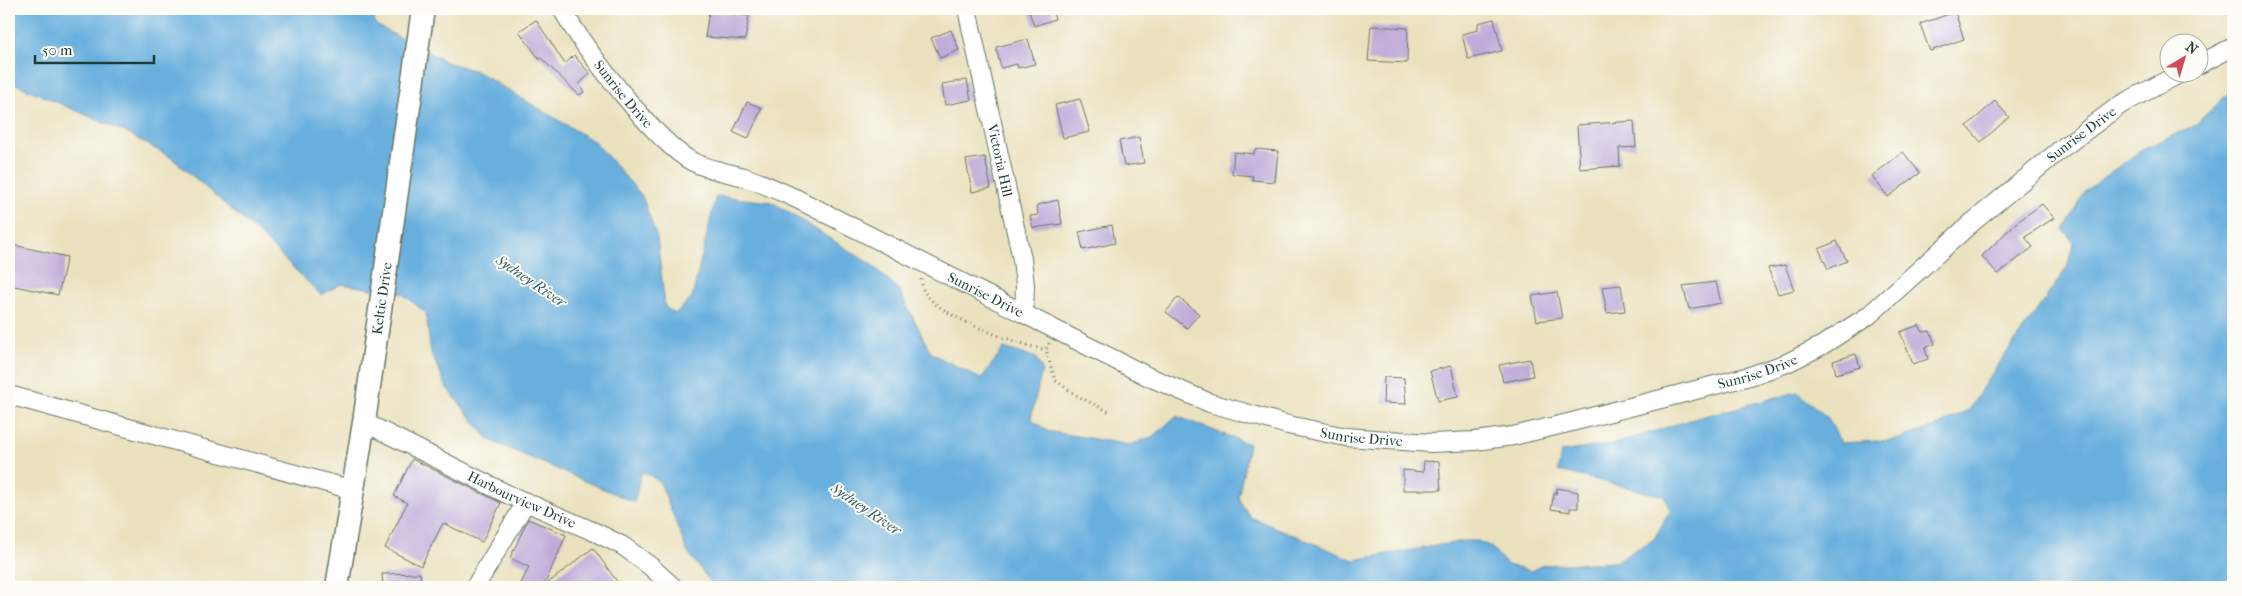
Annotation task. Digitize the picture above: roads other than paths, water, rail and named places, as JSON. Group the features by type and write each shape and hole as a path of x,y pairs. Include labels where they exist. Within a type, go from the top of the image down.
{"main road":[{"name":"Keltic Drive","path":"337,587 364,422 422,12"}],"street":[{"name":"Sunrise Drive","path":"562,9 584,42 624,93 668,144 683,156 702,166 761,183 1147,376 1210,403 1288,425 1346,437 1432,443 1475,441 1513,436 1750,376 1787,363 1822,346 1868,316 1968,226 2060,149 2120,105 2164,82"},
{"name":"Victoria Hill","path":"967,9 1022,260 1025,285 1024,313"},
{"path":"2210,59 2233,47"},
{"path":"9,395 353,490"},
{"name":"Harbourview Drive","path":"364,422 526,502 597,532 623,546 650,566 673,587"},
{"path":"475,587 526,502"}],"water":[{"name":"Sydney River","path":"9,9 370,9 376,25 446,62 476,71 595,142 642,196 657,238 665,307 675,314 692,298 716,196 772,202 872,265 899,290 931,353 981,379 1004,348 1036,358 1042,370 1031,418 1047,431 1130,445 1154,436 1176,416 1249,444 1238,498 1250,517 1354,560 1464,541 1478,541 1491,547 1507,565 1531,571 1543,565 1615,562 1654,539 1670,511 1664,496 1558,471 1561,452 1613,444 1697,418 1797,392 1828,418 1841,443 1895,440 1937,426 1970,409 1984,385 2067,268 2074,243 2064,230 2086,190 2140,151 2195,125 2233,89 2233,587 714,587 687,551 660,482 642,471 634,502 489,440 447,388 431,353 426,313 403,294 341,284 321,295 257,232 172,158 129,134 9,81"}]}
